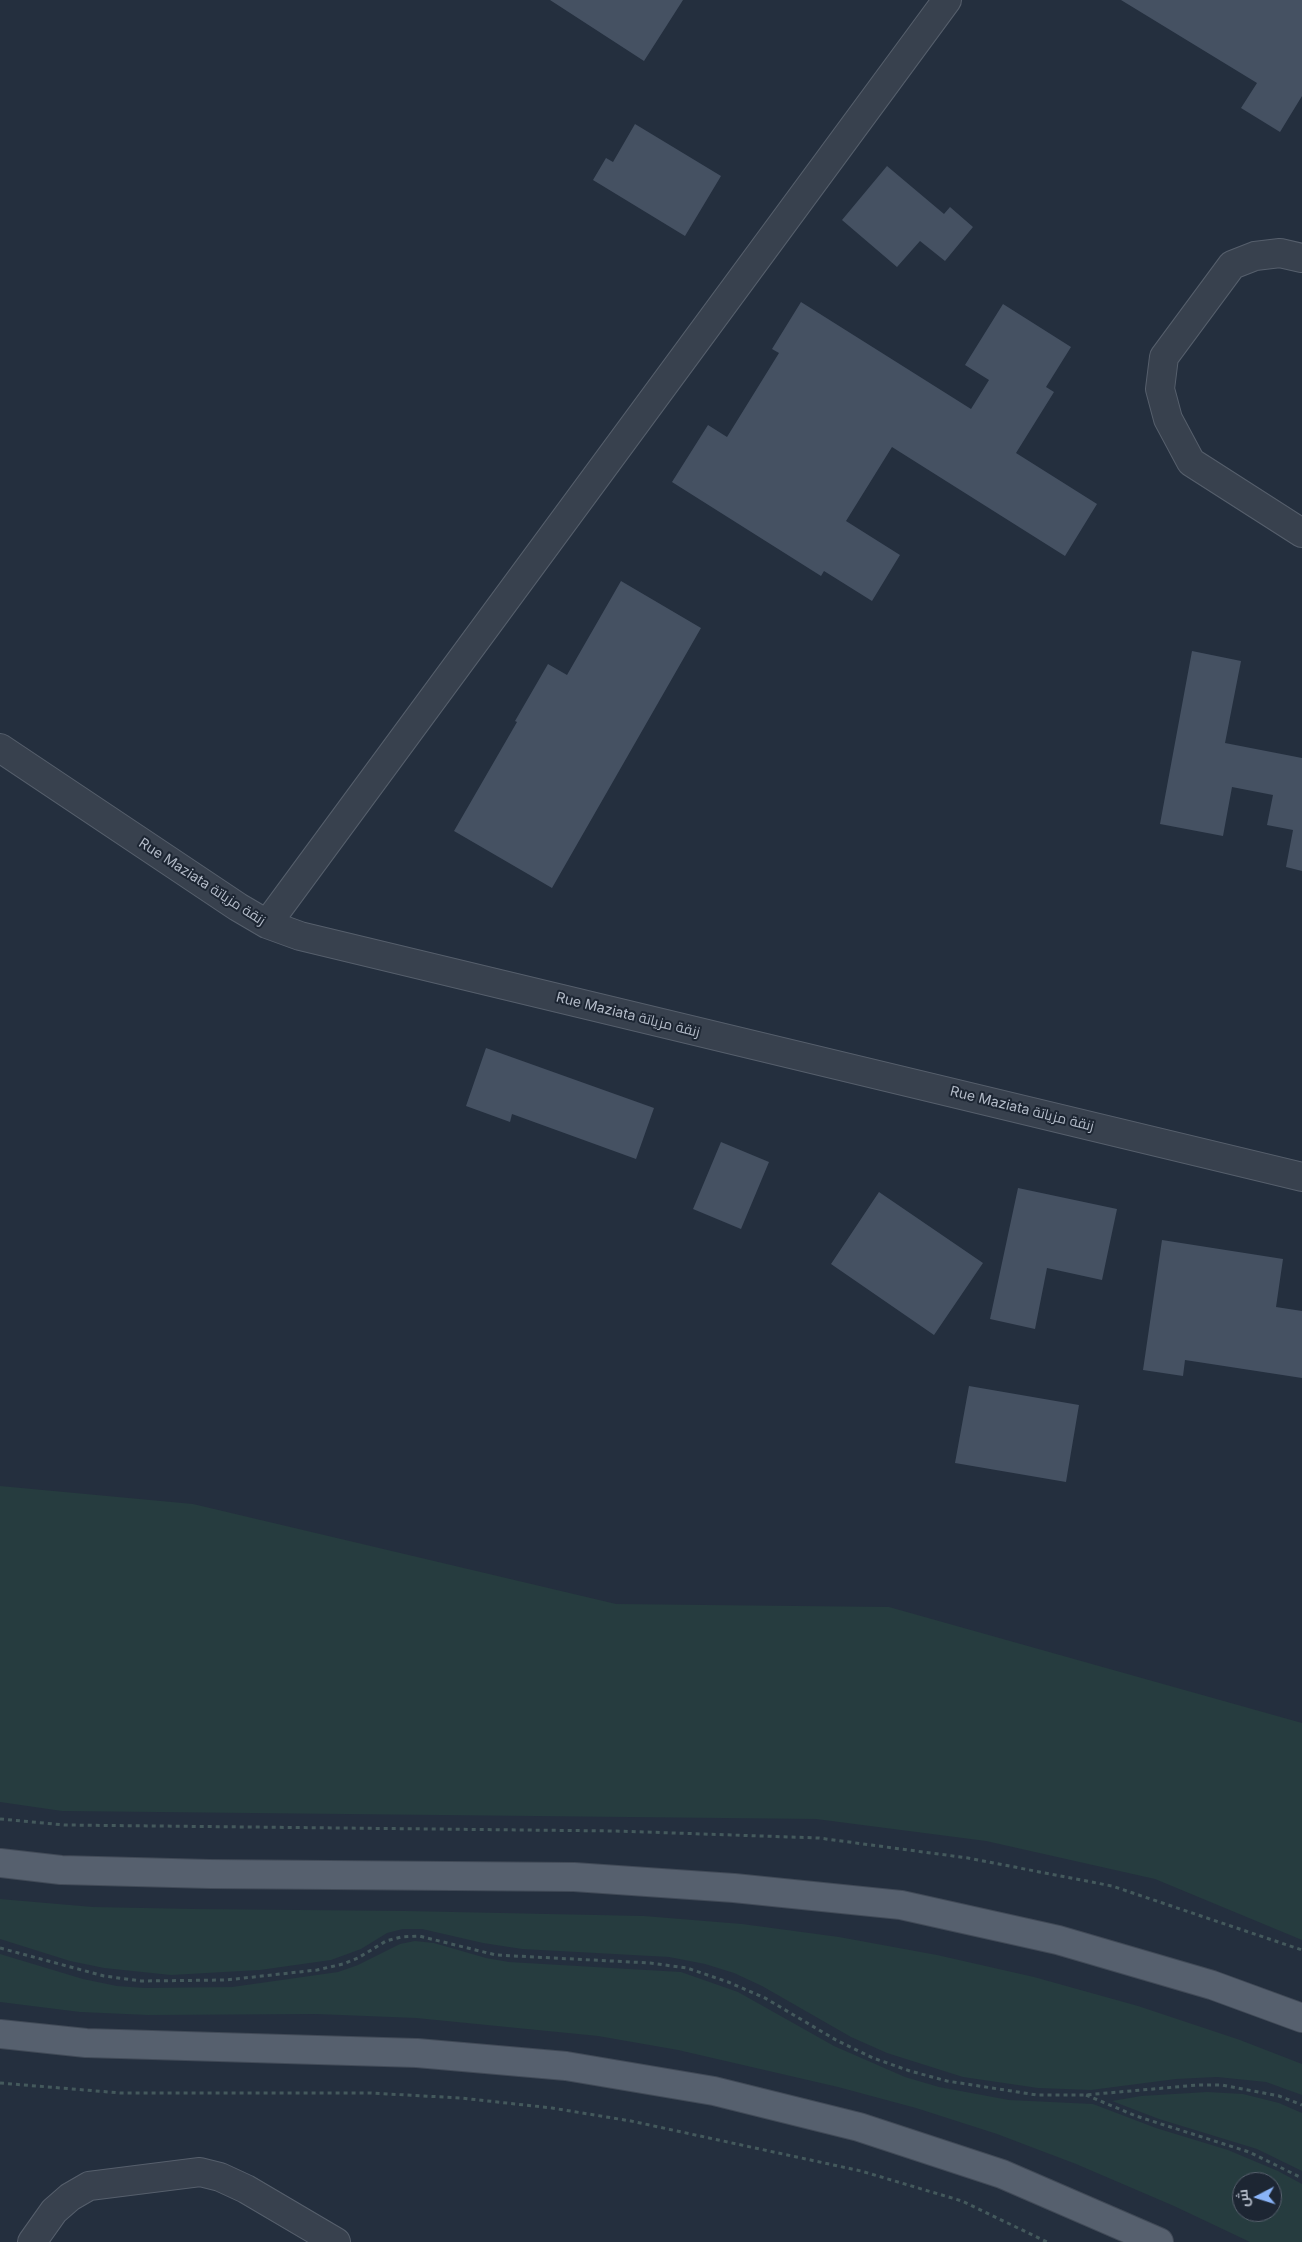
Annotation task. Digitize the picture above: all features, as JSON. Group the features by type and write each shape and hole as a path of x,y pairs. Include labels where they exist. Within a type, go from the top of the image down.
{"main road":[{"path":"0,1864 61,1870 210,1874 574,1877 734,1888 901,1905 1058,1940 1212,1985 1302,2018"},
{"path":"0,2034 96,2044 417,2053 566,2066 714,2091 860,2127 1002,2174 1159,2242"}],"street":[{"path":"267,924 947,0"},
{"path":"1302,258 1280,252 1255,256 1232,265 1164,356 1160,388 1168,420 1191,462 1302,533"},
{"name":"Rue Maziata زنقة مزياتة","path":"0,748 238,907 267,924 300,936 1302,1177"},
{"path":"32,2242 54,2211 70,2197 89,2186 200,2172 220,2177 246,2189 336,2242"}],"path":[{"path":"0,1948 104,1976 141,1982 226,1980 317,1970 343,1964 358,1958 386,1941 401,1937 420,1936 496,1955 650,1963 687,1968 714,1976 765,1998 836,2040 873,2058 910,2071 992,2090 1037,2095 1085,2095 1198,2084 1222,2085 1279,2096 1302,2105"},
{"path":"0,2083 121,2093 370,2092 461,2098 552,2108 631,2121 860,2170 962,2201 1047,2242"},
{"path":"1085,2095 1136,2116 1249,2152 1302,2178"}],"green space":[{"path":"0,1486 193,1504 616,1604 889,1607 1302,1723 1302,1940 1155,1879 986,1841 816,1819 62,1811 0,1802"},
{"path":"0,1899 93,1907 644,1916 742,1924 839,1937 937,1955 1034,1977 1138,2006 1240,2040 1302,2064 1302,2095 1266,2082 1217,2077 1176,2079 1091,2090 1038,2088 963,2077 887,2053 851,2037 762,1986 734,1973 705,1964 669,1957 522,1949 483,1943 422,1929 403,1929 387,1933 361,1949 331,1960 260,1970 171,1975 104,1968 70,1961 0,1939"},
{"path":"415,1941 434,1943 486,1958 509,1962 681,1972 738,1992 834,2046 905,2077 939,2087 1009,2100 1093,2104 1156,2128 1228,2150 1278,2171 1280,2172 1232,2172 1232,2222 1282,2222 1282,2173 1302,2184 1302,2242 1250,2242 1174,2206 1076,2164 997,2134 916,2108 838,2087 678,2050 598,2036 416,2018 316,2014 148,2015 80,2012 0,2002 0,1954 83,1979 117,1986 145,1988 232,1987 338,1972 358,1965 400,1944"},
{"path":"1207,2092 1243,2094 1279,2103 1302,2113 1302,2171 1257,2149 1159,2119 1112,2101 1141,2096"}],"building":[{"path":"550,0 683,0 644,61"},
{"path":"1121,0 1302,0 1302,96 1280,132 1241,108 1257,83"},
{"path":"635,124 721,176 685,236 593,180 606,158 613,162"},
{"path":"887,166 944,214 950,207 973,227 945,261 920,241 897,267 842,220"},
{"path":"801,302 971,409 989,380 965,365 1003,304 1071,347 1046,387 1054,392 1016,453 1097,504 1065,556 892,447 846,521 900,555 872,601 824,571 821,576 672,482 708,425 727,437 779,353 772,349"},
{"path":"621,581 701,628 552,888 454,831 548,664 567,675"},
{"path":"1192,651 1241,661 1225,743 1302,758 1302,871 1286,867 1293,830 1267,825 1273,795 1232,787 1223,836 1160,824"},
{"path":"486,1048 654,1108 636,1159 512,1114 510,1122 466,1106"},
{"path":"721,1142 769,1162 741,1229 693,1209"},
{"path":"1018,1188 1117,1209 1102,1280 1047,1268 1035,1329 990,1319"},
{"path":"879,1192 983,1263 934,1335 831,1264"},
{"path":"1162,1240 1283,1259 1276,1307 1302,1311 1302,1378 1185,1360 1183,1376 1143,1370"},
{"path":"969,1386 1079,1405 1066,1482 955,1463"}]}
